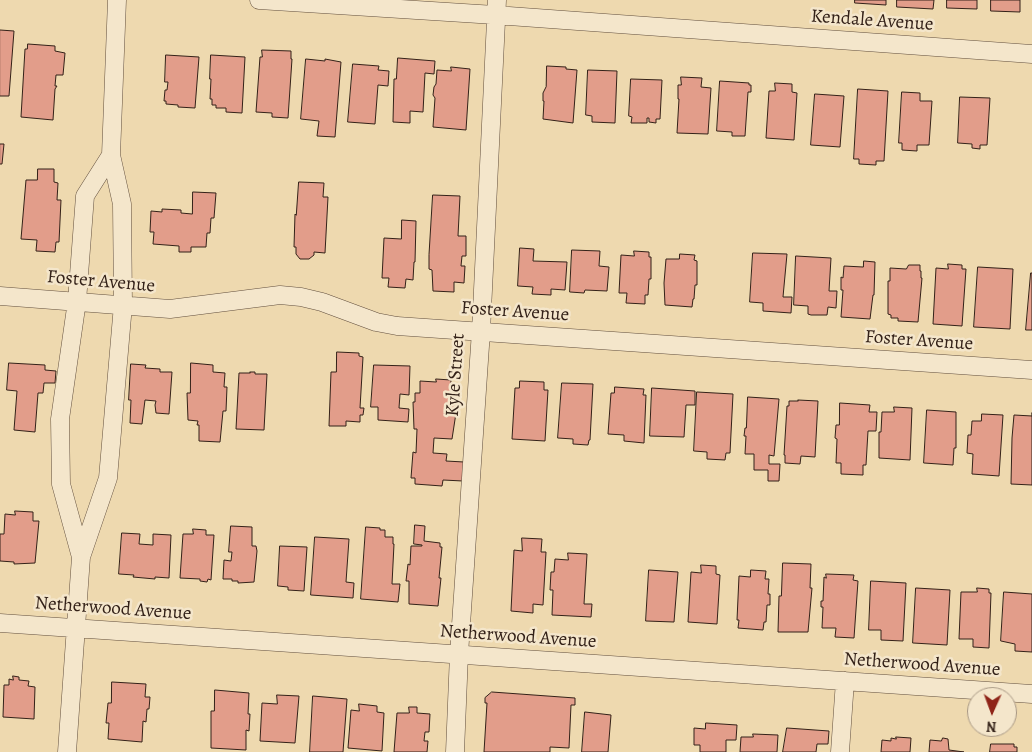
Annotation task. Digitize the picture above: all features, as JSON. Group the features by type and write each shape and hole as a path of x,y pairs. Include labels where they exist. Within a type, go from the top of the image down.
{"street":[{"path":"67,752 81,557 108,478 123,305 122,204 110,154 117,0"},
{"name":"Kendale Avenue","path":"259,0 496,8 1032,54"},
{"name":"Kyle Street","path":"454,752 480,331 496,8"},
{"path":"81,557 61,484 60,419 77,301 85,196 110,154"},
{"name":"Foster Avenue","path":"0,296 170,309 280,295 322,302 376,322 397,326 1032,370"},
{"name":"Netherwood Avenue","path":"0,623 1032,694"},
{"path":"840,752 845,681"}],"building":[{"path":"855,0 886,0 886,5 855,3"},
{"path":"897,0 934,0 933,9 897,7"},
{"path":"947,0 977,0 977,9 947,8"},
{"path":"991,0 1020,0 1020,12 991,11"},
{"path":"0,30 14,31 9,96 0,96"},
{"path":"28,44 55,46 55,51 65,53 63,75 56,75 55,86 57,86 55,89 53,120 21,117 25,49 27,49"},
{"path":"262,50 291,51 288,118 272,117 272,113 256,112"},
{"path":"166,55 199,57 195,108 178,107 178,105 166,104 166,101 164,101 168,82 165,82"},
{"path":"211,55 245,57 242,113 226,112 226,108 216,108 216,105 212,105 212,99 210,99"},
{"path":"398,58 435,61 434,74 425,73 423,112 410,111 410,123 393,122 394,79 396,79"},
{"path":"306,59 325,61 325,59 341,62 335,137 317,136 319,121 301,119"},
{"path":"353,64 379,66 378,70 389,71 388,86 378,85 375,124 348,122"},
{"path":"547,66 566,67 566,69 577,70 573,123 543,119 543,93 546,87"},
{"path":"451,67 470,69 466,130 433,127 435,98 433,95 437,70 451,71"},
{"path":"588,70 617,71 615,123 592,122 592,116 586,115"},
{"path":"681,77 702,78 701,87 711,88 708,134 677,133 678,85 681,85"},
{"path":"631,79 662,80 660,119 656,119 656,123 649,122 649,118 647,118 647,123 631,123 632,117 629,116"},
{"path":"720,81 749,83 751,85 751,92 748,92 745,136 732,136 732,132 717,131"},
{"path":"775,83 792,84 792,92 797,93 794,140 766,138 769,91 775,91"},
{"path":"858,89 888,91 884,161 876,161 876,165 859,164 859,159 854,159"},
{"path":"902,92 920,93 920,101 932,101 929,145 917,145 917,151 902,150 902,143 899,143"},
{"path":"815,94 844,96 840,147 811,145"},
{"path":"960,97 990,98 987,145 980,145 980,149 972,148 972,144 958,143"},
{"path":"0,144 4,144 2,164 0,164"},
{"path":"38,169 54,169 54,182 58,183 57,200 61,200 59,242 56,242 55,252 36,251 37,240 21,239 26,180 37,180"},
{"path":"299,182 324,183 323,197 328,197 325,253 314,252 314,255 309,259 300,259 296,254 296,247 294,247 295,214"},
{"path":"193,192 216,193 214,218 211,218 210,233 207,233 206,247 191,247 191,252 179,252 179,246 153,244 154,232 150,232 151,211 162,212 162,209 181,210 181,213 192,214"},
{"path":"433,195 460,196 458,236 466,236 466,256 462,256 461,266 465,266 464,283 454,282 454,292 433,291 432,270 429,269 429,255"},
{"path":"402,220 416,221 413,280 406,279 405,288 388,287 389,278 382,278 384,238 401,239"},
{"path":"520,248 534,249 533,261 567,262 565,290 551,289 551,295 532,294 533,287 518,286"},
{"path":"572,250 600,251 599,266 609,267 607,291 585,290 584,293 570,292"},
{"path":"634,251 649,252 649,257 651,257 651,279 649,279 648,295 645,295 645,304 626,303 627,293 619,293 621,255 634,256"},
{"path":"753,253 787,254 783,297 792,297 791,313 763,311 763,303 750,302"},
{"path":"680,254 695,255 694,260 697,261 697,285 695,285 692,307 665,305 666,259 679,259"},
{"path":"796,256 831,258 829,291 837,291 836,308 828,307 827,315 811,315 808,314 808,306 794,305"},
{"path":"864,261 875,262 874,295 870,319 841,317 843,290 841,290 841,277 843,278 844,266 863,267"},
{"path":"948,264 962,265 962,269 966,269 962,326 933,324 936,268 948,269"},
{"path":"909,265 920,265 921,271 918,322 898,321 898,318 891,318 891,315 888,314 890,268 906,269"},
{"path":"978,267 1013,269 1010,329 974,327"},
{"path":"1031,273 1032,330 1026,330"},
{"path":"337,352 359,353 359,356 363,357 360,408 364,408 363,415 360,415 360,422 346,421 346,426 329,426 331,372 336,372"},
{"path":"9,363 45,365 45,370 56,371 55,383 44,383 43,393 38,393 35,432 14,430 17,391 7,390"},
{"path":"191,363 213,365 213,372 225,373 224,387 227,387 226,411 223,411 220,442 199,441 198,421 188,420 187,393 190,393"},
{"path":"131,364 146,365 145,368 160,369 160,372 172,372 169,414 156,413 156,401 145,400 142,424 130,423"},
{"path":"374,365 410,366 409,395 400,394 399,408 409,409 408,422 378,420 378,407 371,407"},
{"path":"239,373 267,374 264,430 236,429"},
{"path":"436,379 451,380 450,400 458,400 452,439 434,438 433,453 447,454 446,461 464,462 463,481 443,480 442,486 415,484 415,478 411,478 413,452 416,453 417,429 414,429 413,402 415,402 415,393 420,393 420,381 436,382"},
{"path":"520,381 544,382 544,390 548,390 545,441 512,439 515,388 519,388"},
{"path":"562,383 593,384 590,440 588,445 573,444 573,439 558,438"},
{"path":"615,387 644,389 643,395 646,395 644,443 624,441 624,435 608,434 611,393 614,393"},
{"path":"652,388 695,391 695,405 686,405 684,437 650,436"},
{"path":"697,392 733,394 730,453 726,453 725,460 707,459 707,452 694,451"},
{"path":"748,397 779,399 774,456 769,455 769,464 780,464 779,481 768,481 768,470 754,470 754,454 745,454 746,436 744,436"},
{"path":"789,401 818,401 815,457 801,456 800,464 785,463 787,406 789,406"},
{"path":"840,403 870,405 869,412 877,412 876,431 868,431 866,465 863,465 863,475 841,474 841,463 836,463 837,439 835,438 836,425 839,425"},
{"path":"894,407 912,408 910,460 879,458 879,432 881,432 882,412 894,412"},
{"path":"927,410 956,412 956,448 954,448 953,465 924,463"},
{"path":"982,414 1003,415 999,476 972,474 973,454 967,453 968,435 971,435 972,421 981,421"},
{"path":"1014,415 1032,416 1032,485 1011,484"},
{"path":"15,511 33,512 33,521 39,521 35,563 14,564 14,562 0,561 0,534 4,534 5,514 15,515"},
{"path":"415,525 425,526 424,541 440,543 440,547 442,547 438,606 409,604 409,581 406,581 408,564 410,565 411,546 422,546 414,544"},
{"path":"231,526 252,527 252,546 256,546 257,551 254,582 238,583 238,581 232,581 232,579 223,579 224,560 231,561 232,552 229,552"},
{"path":"366,527 380,528 380,530 385,530 385,537 393,537 392,584 400,584 398,602 361,599"},
{"path":"193,529 206,530 206,535 214,535 211,580 208,579 207,582 200,581 200,579 180,578 183,534 193,534"},
{"path":"122,533 140,534 139,544 153,545 153,534 171,535 169,578 155,577 155,579 119,574"},
{"path":"315,537 349,539 346,582 354,583 353,598 311,595"},
{"path":"522,538 542,539 541,552 546,552 543,605 533,604 533,613 511,611 514,550 522,551"},
{"path":"280,546 307,547 304,591 288,590 288,587 278,586"},
{"path":"568,553 587,554 584,604 592,604 591,617 552,615 553,590 550,590 551,572 554,572 555,559 568,560"},
{"path":"783,563 811,564 810,588 812,588 808,632 778,632 779,596 781,596"},
{"path":"701,565 716,566 716,574 720,575 717,624 688,622 691,572 701,573"},
{"path":"649,570 678,572 674,622 646,621"},
{"path":"751,570 766,571 765,579 769,579 768,594 770,594 770,605 767,605 766,622 764,622 763,630 738,628 739,576 750,577"},
{"path":"826,574 854,575 853,580 858,581 854,638 835,637 836,628 822,628 823,607 821,607 821,601 823,601 824,577 826,578"},
{"path":"871,581 906,583 903,641 881,640 881,630 869,630"},
{"path":"916,588 950,590 947,645 913,643"},
{"path":"977,588 989,589 989,593 991,593 989,648 973,647 973,639 959,639 961,592 977,592"},
{"path":"1004,592 1032,594 1032,652 1015,651 1015,644 1001,641"},
{"path":"13,676 19,677 19,680 29,681 28,686 35,687 34,719 3,717 4,685 9,685 9,679 13,680"},
{"path":"112,682 146,684 145,697 150,697 146,722 143,721 142,742 108,739 109,723 106,723 108,703 111,703"},
{"path":"215,690 249,693 248,714 250,714 249,731 246,730 246,750 211,748 211,711 214,711"},
{"path":"492,692 575,698 575,705 571,705 569,748 550,747 550,752 484,752 487,703 485,703 485,698"},
{"path":"277,695 299,696 295,743 260,741 262,703 277,704"},
{"path":"313,696 347,699 343,752 310,752"},
{"path":"359,704 377,706 377,712 384,713 382,751 348,748 351,710 359,711"},
{"path":"409,707 417,707 417,713 430,714 429,732 425,732 424,741 428,741 427,752 394,752 397,713 409,713"},
{"path":"585,712 611,715 608,752 582,752"},
{"path":"706,723 737,725 736,740 726,740 726,752 700,752 700,745 694,745 694,728 705,729"},
{"path":"787,728 829,731 828,744 817,744 816,752 783,752"},
{"path":"753,734 778,735 777,752 740,752 741,737 753,737"},
{"path":"896,737 911,738 910,752 881,752 882,740 891,741 891,738 896,739"},
{"path":"943,738 948,739 949,750 964,752 929,752 930,740 941,741"},
{"path":"991,744 1014,744 1014,747 1017,747 1017,752 990,752"}]}
